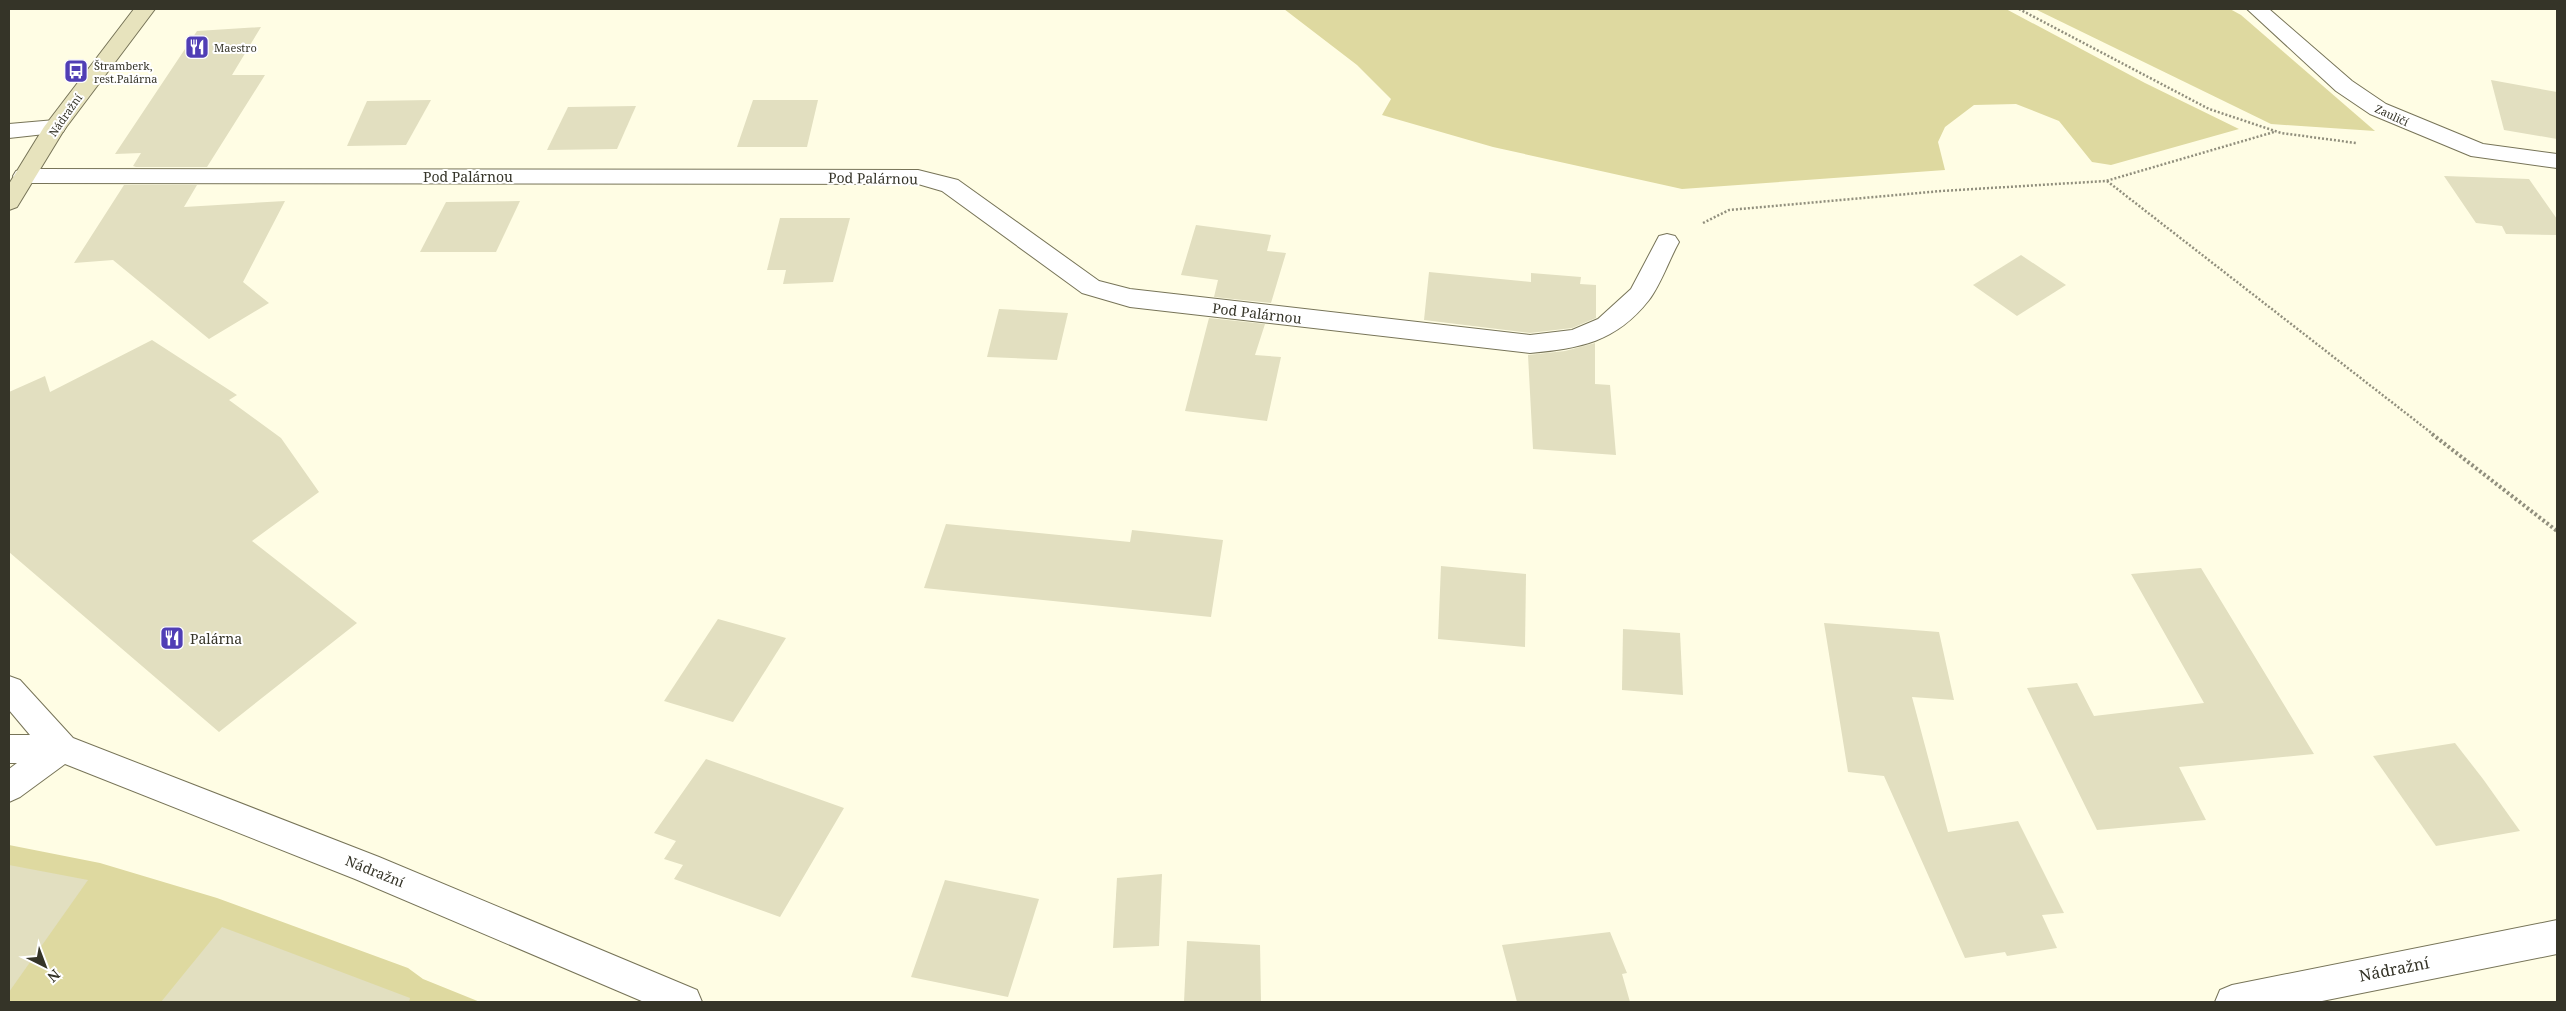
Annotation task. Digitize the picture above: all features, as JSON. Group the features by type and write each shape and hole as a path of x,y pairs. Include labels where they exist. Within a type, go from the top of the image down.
{"main road":[{"name":"Nádražní","path":"9,202 55,127 145,9"}],"street":[{"name":"Zauličí","path":"2257,9 2344,86 2378,109 2479,151 2557,161"},
{"path":"9,131 55,127"},
{"name":"Pod Palárnou","path":"24,176 918,177 950,185 1091,287 1130,298 1530,344 1576,339 1607,325 1640,294 1668,242"},
{"name":"Nádražní","path":"9,689 62,748"},
{"path":"9,787 62,748"},
{"name":"Nádražní","path":"9,749 62,748 367,868 685,1002"},
{"name":"Nádražní","path":"2232,1002 2557,937"}],"path":[{"path":"2019,9 2178,94 2235,120 2274,132 2320,141 2360,144"},
{"path":"1668,242 1729,210 1941,191 2106,181 2274,132"},
{"path":"2106,181 2557,532"}],"shaded area":[{"path":"1284,9 2006,9 2145,83 2239,129 2111,165 2092,162 2059,121 2016,104 1974,105 1945,127 1938,142 1945,170 1682,189 1493,147 1382,115 1391,99 1357,65"},
{"path":"2035,9 2230,9 2241,15 2375,131 2271,124"},
{"path":"9,845 100,863 217,898 408,968 423,979 480,1002 9,1002"}],"building":[{"path":"261,27 232,75 265,75 207,167 136,167 133,166 141,153 115,154 197,31"},
{"path":"2491,80 2557,92 2557,139 2504,130"},
{"path":"431,100 406,145 347,146 367,101"},
{"path":"753,100 818,100 807,147 737,147"},
{"path":"636,106 617,149 547,150 568,107"},
{"path":"2444,176 2529,179 2557,219 2557,235 2506,234 2502,226 2476,223"},
{"path":"124,185 197,185 184,207 285,201 243,282 269,303 209,339 113,260 74,263"},
{"path":"520,201 496,252 420,252 446,202"},
{"path":"780,218 850,218 833,282 783,284 786,270 767,270"},
{"path":"1196,225 1271,235 1267,251 1286,253 1271,303 1214,297 1218,280 1181,275"},
{"path":"2021,255 2066,285 2017,316 1973,285"},
{"path":"1429,272 1531,282 1531,273 1581,277 1580,284 1596,285 1596,318 1572,328 1530,333 1424,320"},
{"path":"999,309 1068,313 1057,360 987,357"},
{"path":"1209,318 1265,324 1255,355 1281,357 1267,421 1185,411"},
{"path":"152,340 237,395 229,400 281,438 319,492 252,541 357,623 219,732 9,552 9,392 45,376 50,392"},
{"path":"1595,343 1595,384 1610,385 1616,455 1533,449 1528,355 1565,351"},
{"path":"946,524 1130,542 1132,530 1223,540 1211,617 924,588"},
{"path":"1441,566 1526,574 1525,647 1438,639"},
{"path":"2201,568 2314,754 2179,767 2206,820 2097,830 2027,688 2077,683 2094,716 2204,703 2131,574"},
{"path":"718,619 786,638 733,722 664,701"},
{"path":"1824,623 1939,632 1954,700 1912,697 1948,832 2018,821 2064,913 2042,915 2057,948 2007,956 2005,952 1965,958 1884,776 1848,772"},
{"path":"1623,629 1680,633 1683,695 1622,690"},
{"path":"2455,743 2520,831 2436,846 2373,756"},
{"path":"706,759 844,808 780,917 674,879 683,865 664,859 676,841 654,833"},
{"path":"9,865 88,880 9,992"},
{"path":"1162,874 1159,946 1113,948 1117,878"},
{"path":"945,880 1039,899 1008,997 911,977"},
{"path":"222,927 410,998 409,1002 161,1002"},
{"path":"1610,932 1627,973 1622,974 1630,1002 1517,1002 1502,945"},
{"path":"1187,941 1260,945 1261,1002 1184,1002"}],"place":[{"name":"Maestro","path":"197,47"},
{"name":"Štramberk, rest.Palárna","path":"76,71"},
{"name":"Palárna","path":"172,638"}]}
